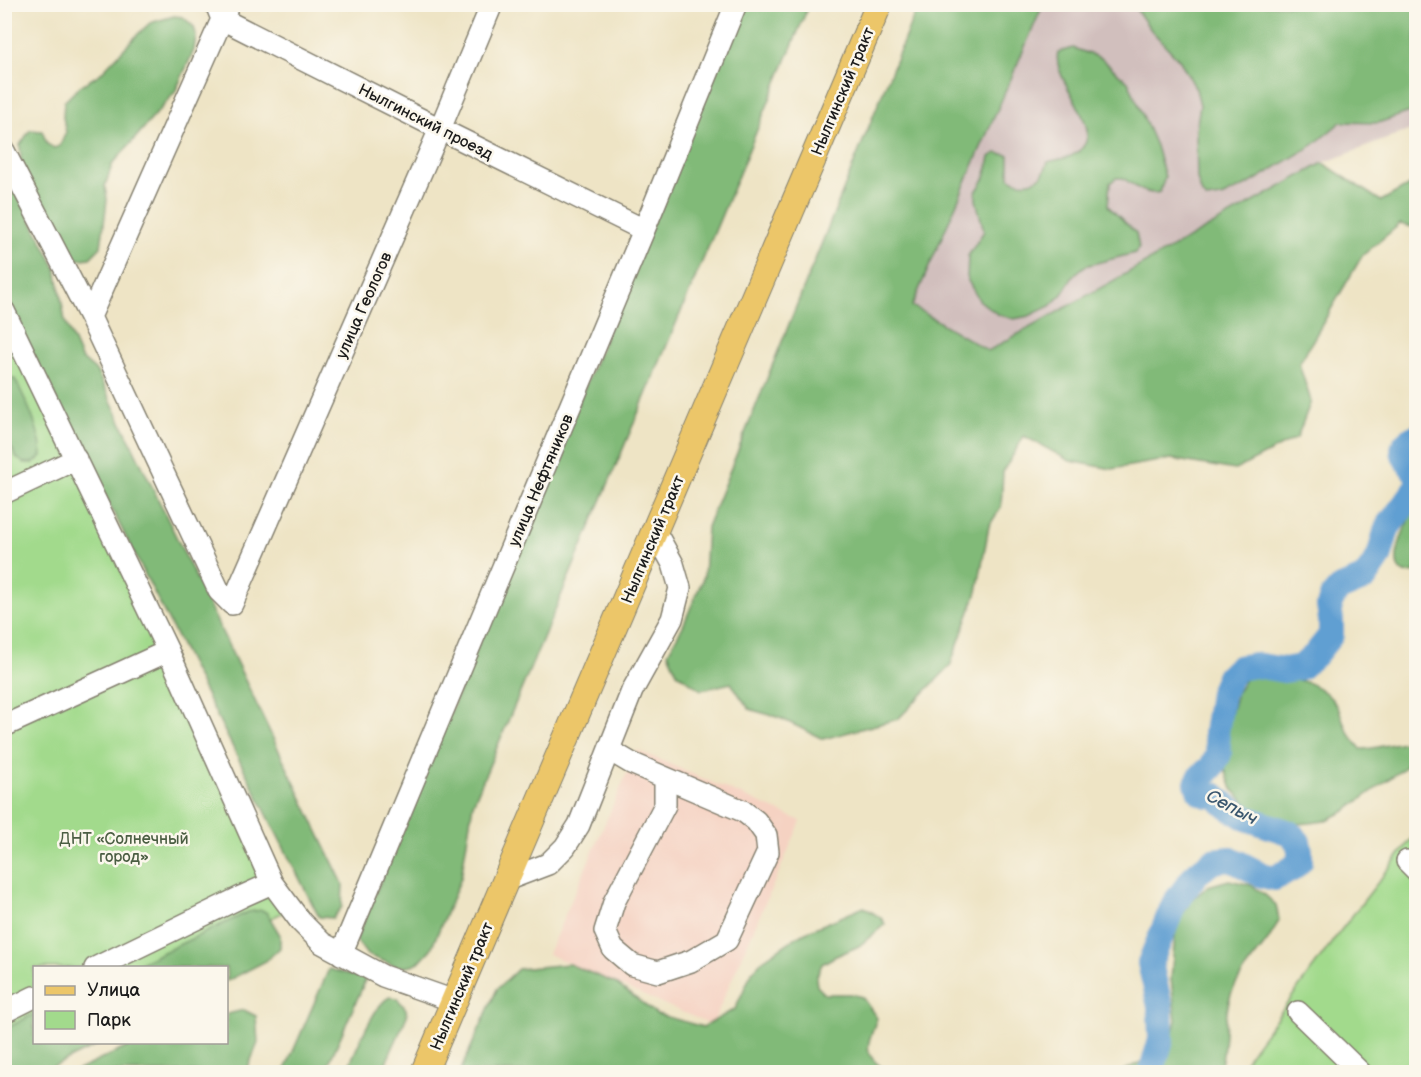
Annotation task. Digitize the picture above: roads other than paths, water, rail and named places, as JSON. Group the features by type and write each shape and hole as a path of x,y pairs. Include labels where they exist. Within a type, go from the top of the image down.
{"main road":[{"name":"Нылгинский тракт","path":"424,1072 879,4"}],"street":[{"name":"улица Геологов","path":"90,317 219,591 231,604 440,129 492,4"},
{"name":"улица Нефтяников","path":"341,954 644,230 736,4"},
{"name":"Нылгинский проезд","path":"222,9 440,129 644,230"},
{"path":"90,317 222,9"},
{"path":"4,151 90,317"},
{"path":"4,311 168,651 272,883 301,922 322,943 383,976 454,1001"},
{"path":"14,489 76,459"},
{"path":"507,880 548,864 565,847 579,825 632,691 672,619 680,588 673,564 655,531"},
{"path":"4,726 168,651"},
{"path":"609,750 631,763 743,811 756,821 766,835 768,852 727,940 691,961 658,972 632,965 613,949 605,931 614,902 665,806 665,778"},
{"path":"99,966 272,883"},
{"path":"4,1011 33,997"},
{"path":"1298,1012 1360,1072"}],"waterway":[{"name":"Сепыч","path":"1416,437 1409,441 1403,449 1416,473"},
{"name":"Сепыч","path":"1151,1072 1161,1040 1160,1006 1150,963 1174,904 1196,874 1213,861 1231,859 1262,875 1274,878 1292,869 1300,861 1298,842 1290,833 1246,818 1214,795 1207,795 1199,790 1197,783 1201,776 1211,768 1219,754 1216,733 1222,693 1229,677 1238,668 1255,665 1284,670 1301,667 1315,655 1331,635 1329,606 1332,597 1339,589 1365,578 1379,557 1387,528 1416,489"}],"park label":[{"name":"ДНТ «Солнечный город»","path":"124,847"}]}
